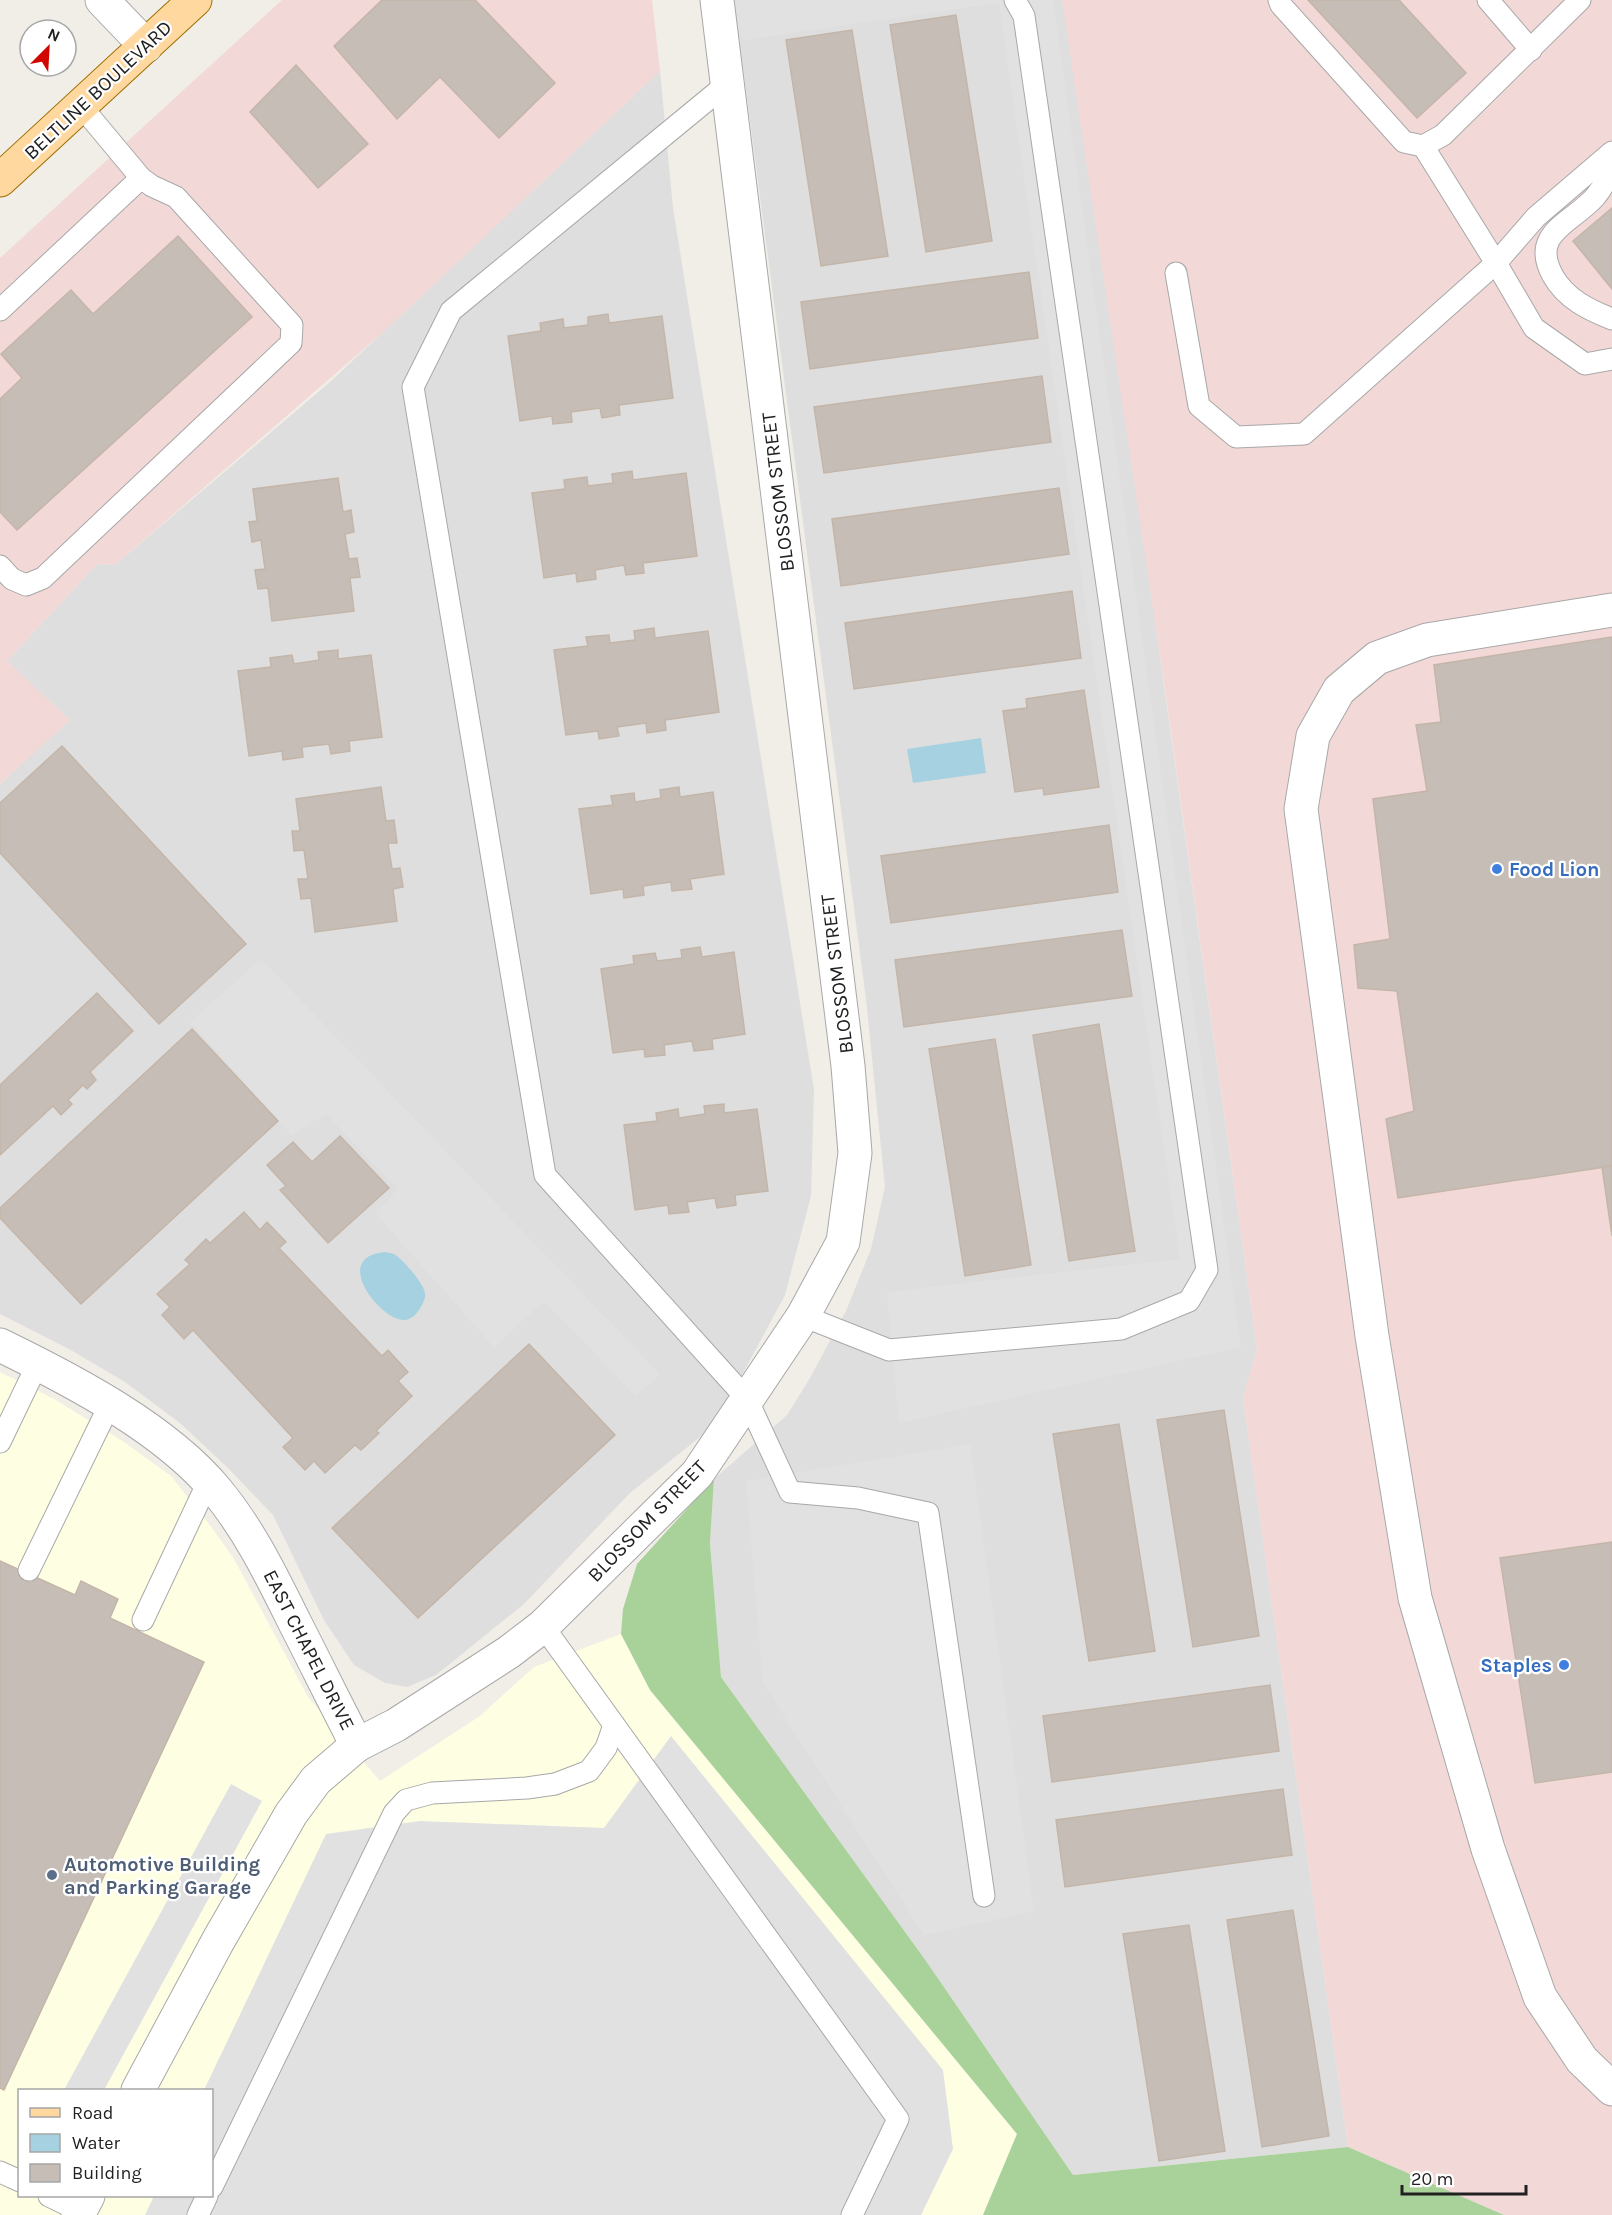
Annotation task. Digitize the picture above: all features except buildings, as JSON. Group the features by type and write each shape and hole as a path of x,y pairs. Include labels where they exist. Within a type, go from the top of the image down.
{"main road":[{"name":"BELTLINE BOULEVARD","path":"0,180 195,0"}],"street":[{"path":"102,0 146,46"},
{"name":"BLOSSOM STREET","path":"357,1745 396,1725 509,1652 543,1626 697,1474 803,1316 843,1242 855,1153 847,1054 717,0"},
{"path":"1612,610 1427,640 1377,658 1339,690 1313,736 1301,809 1372,1335 1415,1598 1488,1849 1540,1998 1582,2060 1612,2089"},
{"name":"EAST CHAPEL DRIVE","path":"0,1345 38,1363 110,1404 190,1462 208,1482 243,1527 267,1567 357,1745 316,1780 291,1814 213,1951 139,2089"}],"lane":[{"path":"803,1316 889,1350 1120,1329 1189,1301 1207,1270 1024,16 1015,0"},
{"path":"1279,0 1281,5 1404,142 1423,146 1443,135 1580,0"},
{"path":"1488,0 1531,50"},
{"path":"728,83 451,311 413,387 545,1175 747,1399 790,1492 858,1498 928,1513 984,1896"},
{"path":"0,566 12,579 26,585 43,578 291,343 292,325 176,197 141,178 81,106"},
{"path":"1423,146 1534,328 1585,364 1612,359"},
{"path":"1176,273 1199,406 1236,437 1304,434 1496,263 1536,217 1612,152"},
{"path":"1612,160 1610,175 1594,198 1556,229 1545,248 1547,266 1556,282 1568,296 1612,319"},
{"path":"0,310 141,178"},
{"path":"0,1442 38,1363"},
{"path":"29,1570 110,1404"},
{"path":"143,1620 208,1482"},
{"path":"543,1626 898,2119 852,2215"},
{"path":"213,2185 394,1813 406,1800 432,1793 527,1788 555,1784 589,1771 606,1748 614,1725"},
{"path":"0,2172 18,2180"},
{"path":"52,2197 82,2207"},
{"path":"198,2215 207,2197"}],"shaded area":[{"path":"282,0 652,0 660,71 388,328 115,565 97,564 7,661 70,720 0,784 0,258"},
{"path":"717,0 1053,0 1241,1347 899,1423 887,1292 1180,1259 999,3 722,43"},
{"path":"734,0 1063,0 1135,478 1257,1349 1243,1398 1348,2147 1073,2175 926,1961 721,1677 710,1543 714,1479 787,1415 810,1378 846,1311 871,1249 885,1187 866,999"},
{"path":"1062,0 1612,0 1612,2215 1504,2215 1348,2147 1243,1398 1257,1349 1165,689"},
{"path":"660,71 673,208 814,1090 811,1196 785,1295 715,1425 630,1493 524,1604 436,1675 407,1687 385,1683 354,1665 324,1620 273,1515 180,1423 125,1382 69,1349 0,1314 0,784 69,720 7,661 97,564 115,565 330,382"},
{"path":"261,959 660,1374 636,1396 544,1301 494,1347 375,1213 398,1189 326,1114 292,1135 190,1022"},
{"path":"0,1372 54,1399 124,1442 171,1476 234,1559 308,1697 380,1781 480,1716 534,1667 621,1634 650,1690 1017,2134 983,2215 0,2215"},
{"path":"970,1444 1034,1911 924,1935 763,1683 746,1481"},
{"path":"671,1736 943,2070 953,2149 921,2215 145,2215 154,2197 213,2197 213,2089 204,2089 326,1834 420,1821 604,1828"},
{"path":"231,1784 262,1801 105,2089 65,2089"}],"green space":[{"path":"714,1479 710,1543 721,1677 926,1961 1073,2175 1348,2147 1504,2215 983,2215 1017,2134 650,1690 621,1634 623,1609 637,1564"}],"water":[{"path":"981,738 986,773 913,783 907,749"},
{"path":"385,1252 394,1254 402,1261 424,1289 424,1300 411,1318 405,1320 395,1318 384,1311 365,1289 361,1276 361,1265 369,1256"}],"place":[{"name":"Food Lion","path":"1497,869"},
{"name":"Staples","path":"1564,1665"},
{"name":"Automotive Building and Parking Garage","path":"52,1875"}]}
